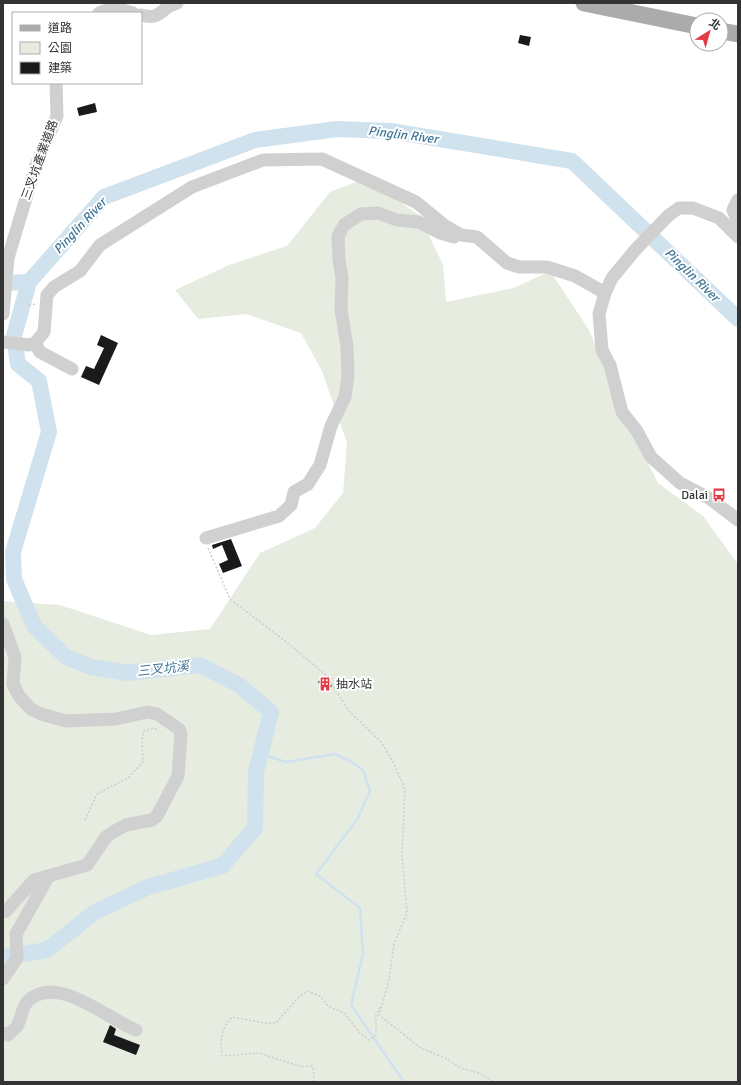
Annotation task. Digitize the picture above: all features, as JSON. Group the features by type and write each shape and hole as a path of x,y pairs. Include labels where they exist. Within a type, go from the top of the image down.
{"main road":[{"path":"584,3 641,9 689,24"}],"street":[{"path":"142,15 152,18 159,15 167,7 177,3"},
{"path":"101,12 108,9 122,9 130,12"},
{"name":"三叉坑產業道路","path":"3,310 8,258 36,165 57,116 56,84"},
{"path":"32,344 44,332 47,295 54,287 80,271 100,245 192,187 263,160 322,159 416,202 444,226 461,235 477,237 507,263 519,267 547,267 575,276 605,293"},
{"path":"738,200 733,210 738,222"},
{"path":"738,237 719,218 693,208 679,208 669,215 636,248 612,278 605,293 599,314 602,350 610,365 622,412 638,431 651,457 680,483 709,498 738,520"},
{"path":"206,538 279,516 291,505 294,492 308,484 320,465 331,426 345,397 348,376 347,347 341,309 342,278 339,260 338,236 344,225 361,214 378,213 397,220 419,222 452,238 461,235"},
{"path":"3,342 32,344 40,352 72,369"},
{"path":"3,624 16,657 13,684 19,696 31,709 41,714 66,721 116,719 141,713 152,713 169,720 179,729 181,734 178,776 156,816 152,820 126,825 113,832 106,837 87,865 34,880 6,911 3,912"},
{"path":"3,979 17,958 16,934 48,877"},
{"path":"3,1033 8,1035 17,1026 21,1013 28,1002 41,992 60,992 87,1004 136,1030"}],"path":[{"path":"206,538 211,558 230,599 289,644 328,677 348,710 382,744 394,764 405,789 402,855 407,913 394,944 389,980 380,1014 382,1018 421,1048 444,1058 461,1068 479,1073 494,1082"},
{"path":"84,820 97,794 128,778 143,762 142,741 144,731 153,728 160,730"},
{"path":"313,1082 314,1076 312,1066 302,1067 259,1053 222,1056 220,1040 225,1025 232,1017 264,1023 276,1023 297,999 307,991 320,996 328,1006 344,1013 360,1033 369,1040 376,1035 376,1016 382,1003"}],"green space":[{"path":"366,178 420,216 443,265 446,302 514,288 550,271 589,330 625,418 658,483 703,516 738,564 738,1082 3,1082 3,601 60,605 151,635 210,629 260,553 315,528 343,493 347,443 322,371 301,333 246,314 198,319 175,290 229,265 287,246 330,192"}],"building":[{"path":"520,35 531,37 529,46 518,43"},
{"path":"95,103 97,112 79,116 77,108"},
{"path":"101,335 118,343 99,385 81,377 86,366 94,369 104,348 97,345"},
{"path":"231,539 242,566 223,573 219,564 228,560 222,545 213,549 212,545"},
{"name":"抽水站","path":"323,677 332,686 327,691 318,682"},
{"path":"110,1025 116,1029 114,1035 140,1045 136,1055 103,1042"}],"waterway":[{"name":"三叉坑溪","path":"24,954 47,950 95,912 148,887 222,866 255,828 256,772 271,712 239,685 200,665 127,673 91,667 66,657 34,626 14,579 13,552 49,432 39,381 18,364 14,336 29,282 104,197 255,140 337,129 391,131 572,161 738,319"},
{"path":"3,283 29,282"},
{"path":"261,754 286,762 335,754 350,761 363,770 370,791 358,818 316,874 360,908 363,954 351,1005 404,1082"},
{"name":"三叉坑溪","path":"3,957 9,956"}],"place":[{"name":"Dalai","path":"719,495"},
{"name":"抽水站","path":"325,684"}],"water label":[{"name":"Pinglin River","path":"403,135"},
{"name":"Pinglin River","path":"80,226"},
{"name":"Pinglin River","path":"692,275"}]}
